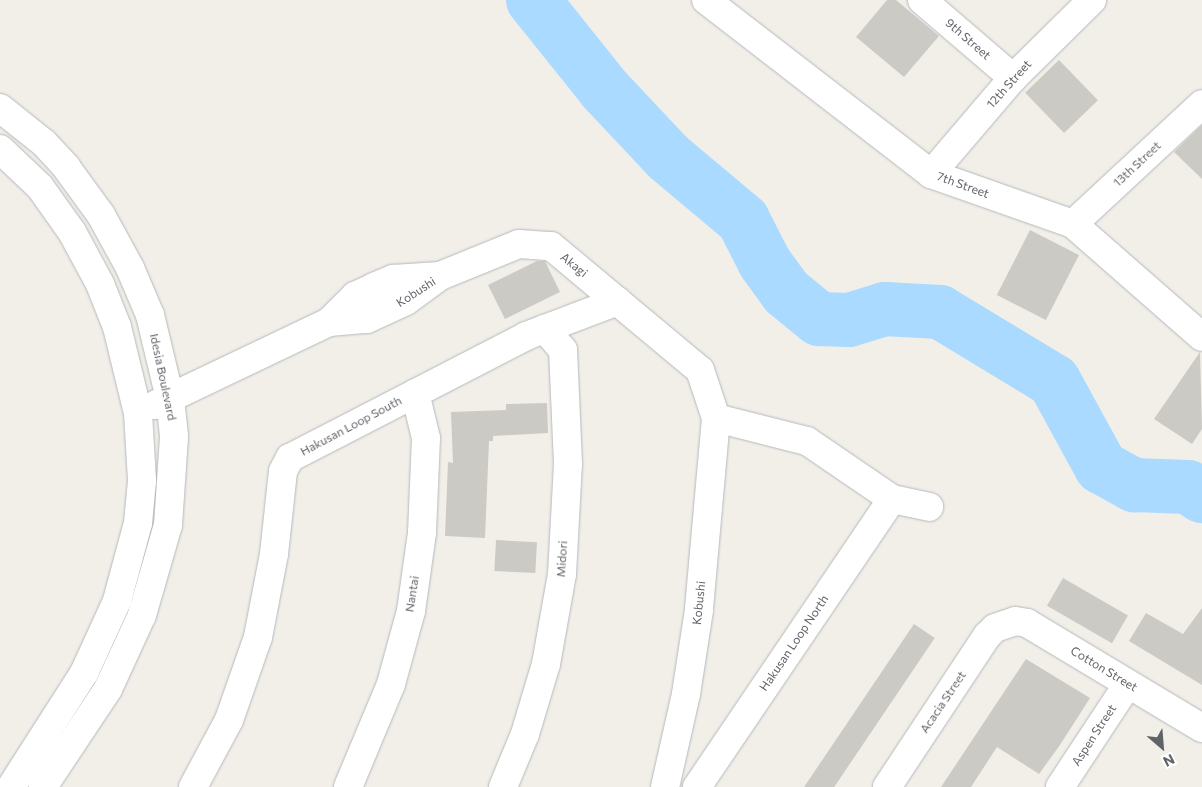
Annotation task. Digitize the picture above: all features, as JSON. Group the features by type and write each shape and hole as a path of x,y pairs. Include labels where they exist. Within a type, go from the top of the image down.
{"street":[{"name":"7th Street","path":"706,0 931,174 1073,224 1202,337"},
{"name":"9th Street","path":"922,0 1013,78"},
{"name":"12th Street","path":"931,174 1013,78 1092,0"},
{"name":"13th Street","path":"1073,224 1202,104"},
{"name":"Idesia Boulevard","path":"0,108 44,143 100,215 130,268 150,315 170,398 174,437 172,488 166,533 142,615 108,689 43,787"},
{"path":"0,150 40,187 72,232 100,284 117,327 138,413 142,481 138,523 117,601 84,672 11,787"},
{"name":"Akagi","path":"440,276 519,244 551,246 700,370 716,418"},
{"name":"Kobushi","path":"170,398 329,322 368,320 406,301 440,276"},
{"name":"Hakusan Loop South","path":"194,787 229,720 258,637 274,554 283,471 290,458 544,329 618,301"},
{"name":"Midori","path":"503,787 525,734 546,664 562,574 568,464 563,350 544,329"},
{"name":"Nantai","path":"348,787 391,684 411,611 422,533 426,438 415,393"},
{"path":"138,413 170,398"},
{"name":"Kobushi","path":"665,787 686,694 698,610 716,418"},
{"path":"716,418 807,441 892,499 929,507"},
{"name":"Hakusan Loop North","path":"697,787 892,499"},
{"name":"Cotton Street","path":"1004,623 1027,623 1202,728"},
{"name":"Acacia Street","path":"887,787 987,636 1004,623"},
{"name":"Aspen Street","path":"1060,787 1128,684"}],"building":[{"path":"887,0 896,0 939,36 904,77 856,37"},
{"path":"1059,60 1098,100 1064,133 1025,93"},
{"path":"1202,125 1202,179 1174,152"},
{"path":"1030,230 1079,255 1046,320 997,295"},
{"path":"537,261 545,261 560,292 505,319 488,285"},
{"path":"1200,352 1202,429 1192,444 1154,419"},
{"path":"547,403 548,433 493,436 493,441 489,441 485,538 445,536 448,462 453,463 451,412 506,410 506,404"},
{"path":"496,540 537,542 535,573 494,571"},
{"path":"1063,578 1128,616 1112,643 1047,606"},
{"path":"1202,608 1202,685 1129,641 1146,613 1183,634"},
{"path":"914,624 935,638 834,787 804,786"},
{"path":"1026,659 1090,698 1060,745 1039,774 997,747 971,787 941,787"}],"waterway":[{"path":"533,0 606,91 668,157 743,220 765,263 786,292 819,319 849,320 885,309 940,312 1054,381 1101,467 1134,485 1188,487 1202,496"}]}
